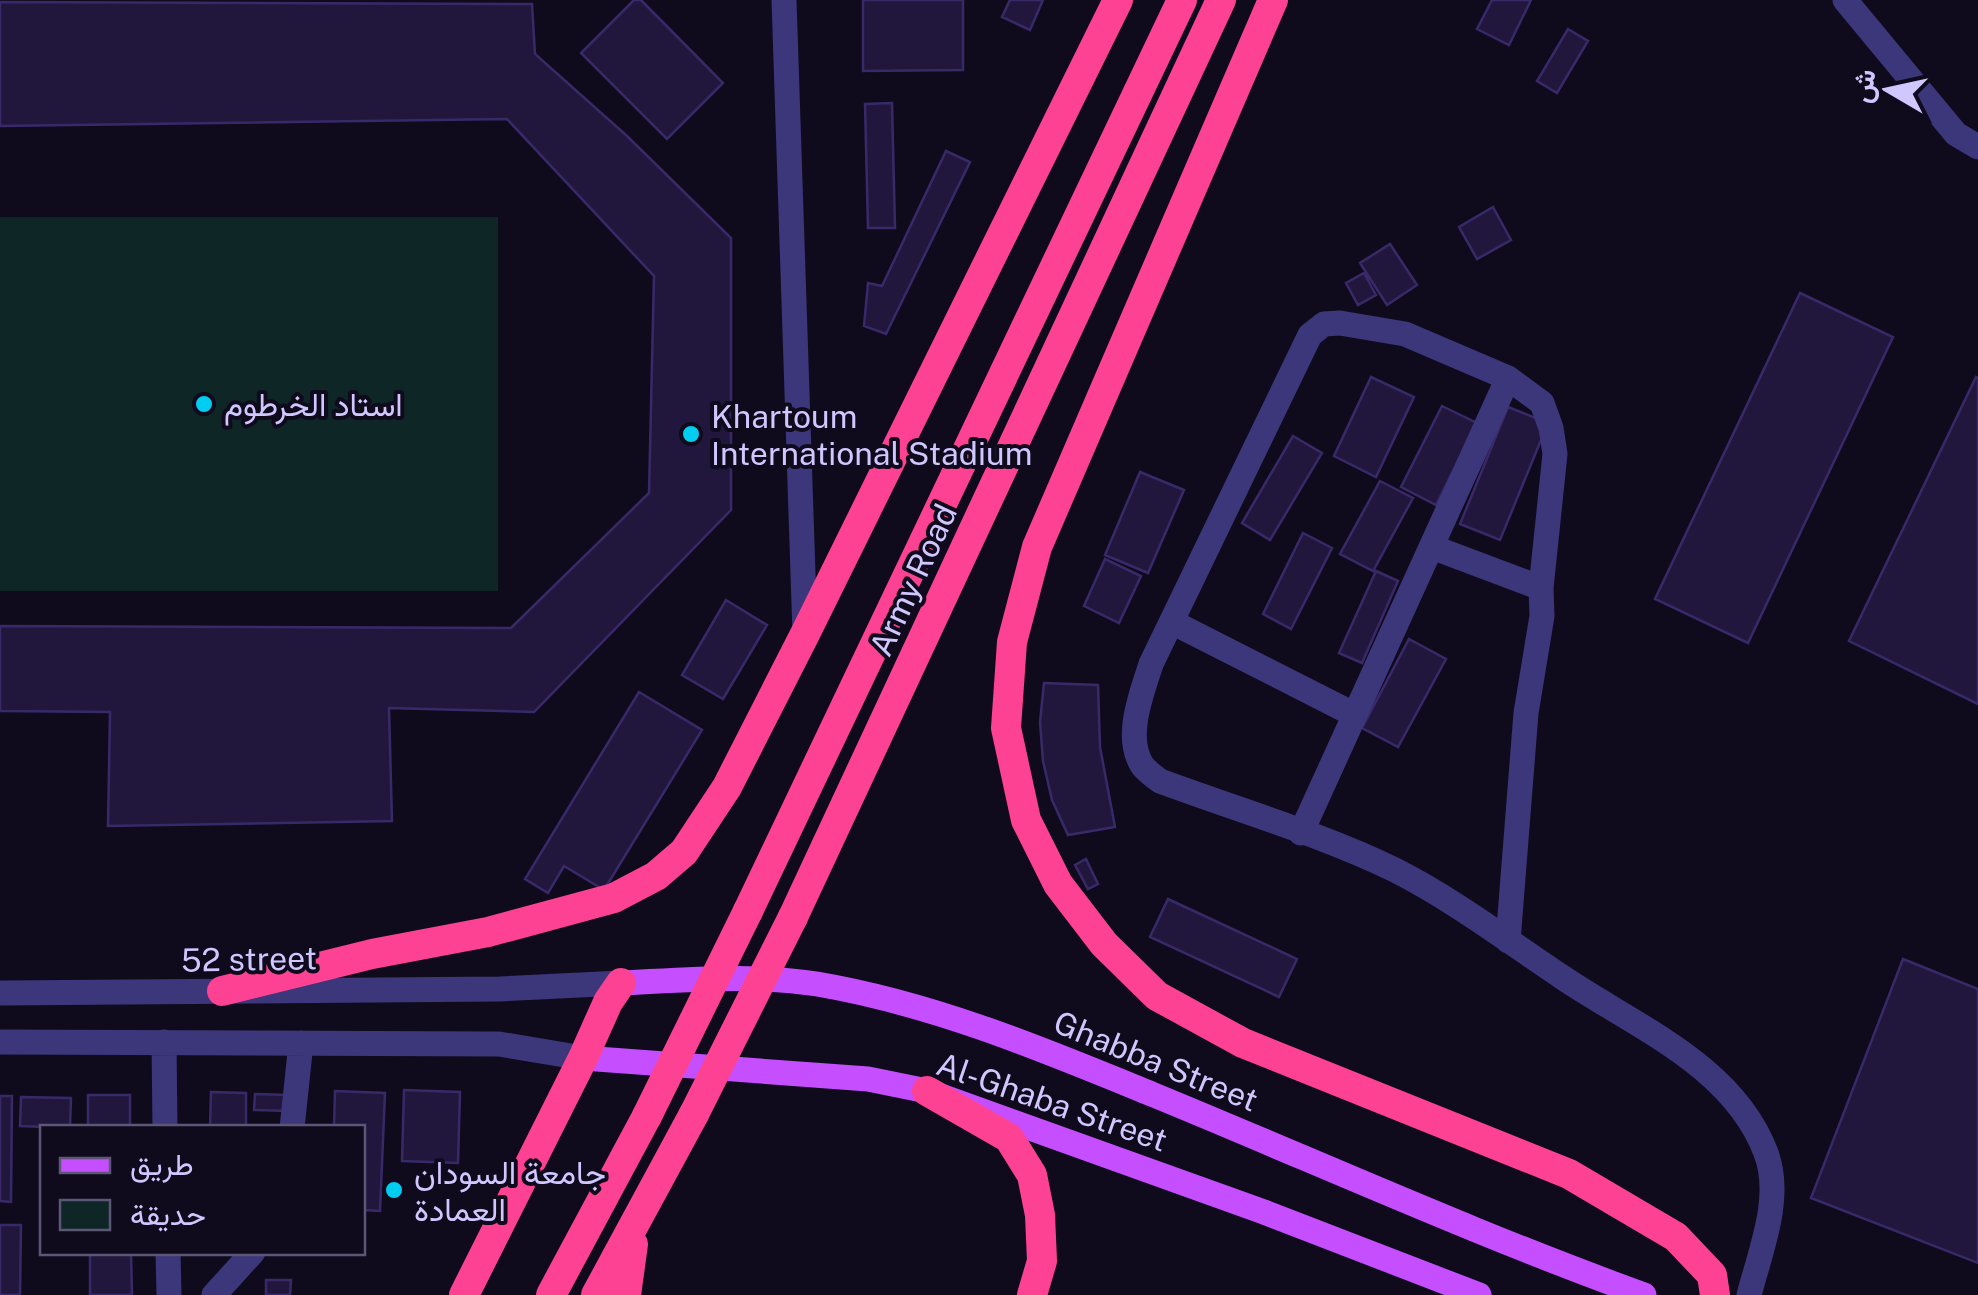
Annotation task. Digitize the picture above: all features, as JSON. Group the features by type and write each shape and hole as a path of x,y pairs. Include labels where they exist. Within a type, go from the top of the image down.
{"highway":[{"path":"222,992 372,954 488,932 614,898 656,876 684,852 727,787 805,634 1118,0"},
{"name":"Army Road","path":"550,1295 646,1116 748,912 1182,0"},
{"name":"Army Road","path":"637,1218 792,918 1221,0"},
{"path":"1273,0 1038,547 1012,642 1006,728 1026,820 1058,884 1104,944 1157,996 1244,1043 1569,1174 1676,1238 1712,1275 1716,1295"},
{"path":"464,1295 584,1058 608,1002 621,983"},
{"path":"927,1091 1009,1138 1032,1174 1040,1215 1042,1261 1032,1295"},
{"path":"596,1295 637,1218"},
{"path":"626,1295 637,1218"}],"main road":[{"name":"Ghabba Street","path":"621,983 706,979 814,984 897,1001 981,1026 1365,1181 1543,1258 1644,1295"},
{"name":"Al-Ghaba Street","path":"584,1058 868,1079 927,1091 1264,1212 1479,1295"}],"street":[{"path":"784,0 805,634"},
{"path":"1845,0 1956,134 1978,147"},
{"path":"1508,941 1526,713 1542,616 1540,588 1554,454 1551,428 1542,403 1508,378 1404,334 1324,324 1310,335 1152,664 1137,710 1135,744 1142,766 1160,782 1395,870 1610,1009 1676,1046 1748,1118 1767,1155 1772,1186 1768,1223 1749,1295"},
{"path":"1302,833 1508,378"},
{"path":"1432,546 1540,588"},
{"path":"1172,622 1355,715"},
{"name":"52 street","path":"0,994 621,983"},
{"path":"0,1042 499,1044 584,1058"},
{"path":"164,1042 165,1125"},
{"path":"292,1125 300,1044"},
{"path":"168,1255 169,1295"},
{"path":"214,1295 250,1255"}],"green space":[{"path":"0,217 498,217 498,591 0,591"}],"building":[{"path":"634,0 641,0 723,83 667,139 581,53"},
{"path":"863,0 963,0 963,70 863,71"},
{"path":"1010,0 1043,0 1030,30 1002,17"},
{"path":"1492,0 1531,0 1509,45 1477,29"},
{"name":"Khartoum International Stadium","path":"0,2 532,4 535,54 627,136 731,238 731,510 534,712 389,708 392,821 108,826 110,712 0,711 0,626 511,628 649,493 654,276 507,119 0,126"},
{"path":"1568,29 1588,41 1557,93 1537,81"},
{"path":"892,103 895,228 868,228 865,104"},
{"path":"946,151 970,162 886,334 864,326 868,283 882,286"},
{"path":"1493,207 1511,240 1477,259 1459,227"},
{"path":"1390,244 1417,285 1387,305 1360,263"},
{"path":"1364,273 1376,295 1358,305 1346,283"},
{"path":"1800,293 1893,337 1748,643 1655,599"},
{"path":"1371,377 1414,397 1376,477 1334,456"},
{"path":"1978,378 1978,704 1849,641"},
{"path":"1442,406 1477,423 1436,505 1401,487"},
{"path":"1508,407 1548,423 1500,540 1460,524"},
{"path":"1293,436 1322,453 1270,540 1242,523"},
{"path":"1140,472 1184,490 1148,573 1105,555"},
{"path":"1380,481 1413,498 1373,571 1340,554"},
{"path":"1303,533 1332,548 1291,629 1263,614"},
{"path":"1105,559 1141,576 1119,623 1084,606"},
{"path":"1376,571 1398,581 1362,663 1339,653"},
{"path":"726,600 767,625 723,699 682,675"},
{"path":"1409,639 1446,659 1398,747 1362,728"},
{"path":"1044,683 1098,685 1100,747 1115,827 1068,835 1052,800 1043,761 1040,722"},
{"path":"639,692 702,730 604,890 564,866 548,893 525,879"},
{"path":"1086,859 1098,884 1088,889 1075,865"},
{"path":"1168,899 1297,959 1279,997 1150,937"},
{"path":"1903,959 1978,989 1978,1263 1811,1198"},
{"path":"404,1090 460,1092 458,1163 402,1161"},
{"path":"335,1091 385,1093 380,1211 365,1210 365,1125 334,1125"},
{"path":"211,1092 246,1093 246,1125 210,1125"},
{"path":"255,1094 289,1095 288,1111 254,1110"},
{"path":"88,1095 130,1095 130,1125 88,1125"},
{"path":"0,1096 12,1096 11,1202 0,1201"},
{"path":"21,1097 71,1098 70,1125 20,1126"},
{"path":"0,1225 21,1225 20,1295 0,1295"},
{"path":"90,1255 131,1255 132,1295 90,1295"},
{"path":"266,1280 291,1280 290,1295 266,1295"}],"place":[{"name":"استاد الخرطوم","path":"204,404"},
{"name":"Khartoum International Stadium","path":"691,434"},
{"name":"جامعة السودان العمادة","path":"394,1190"}]}
